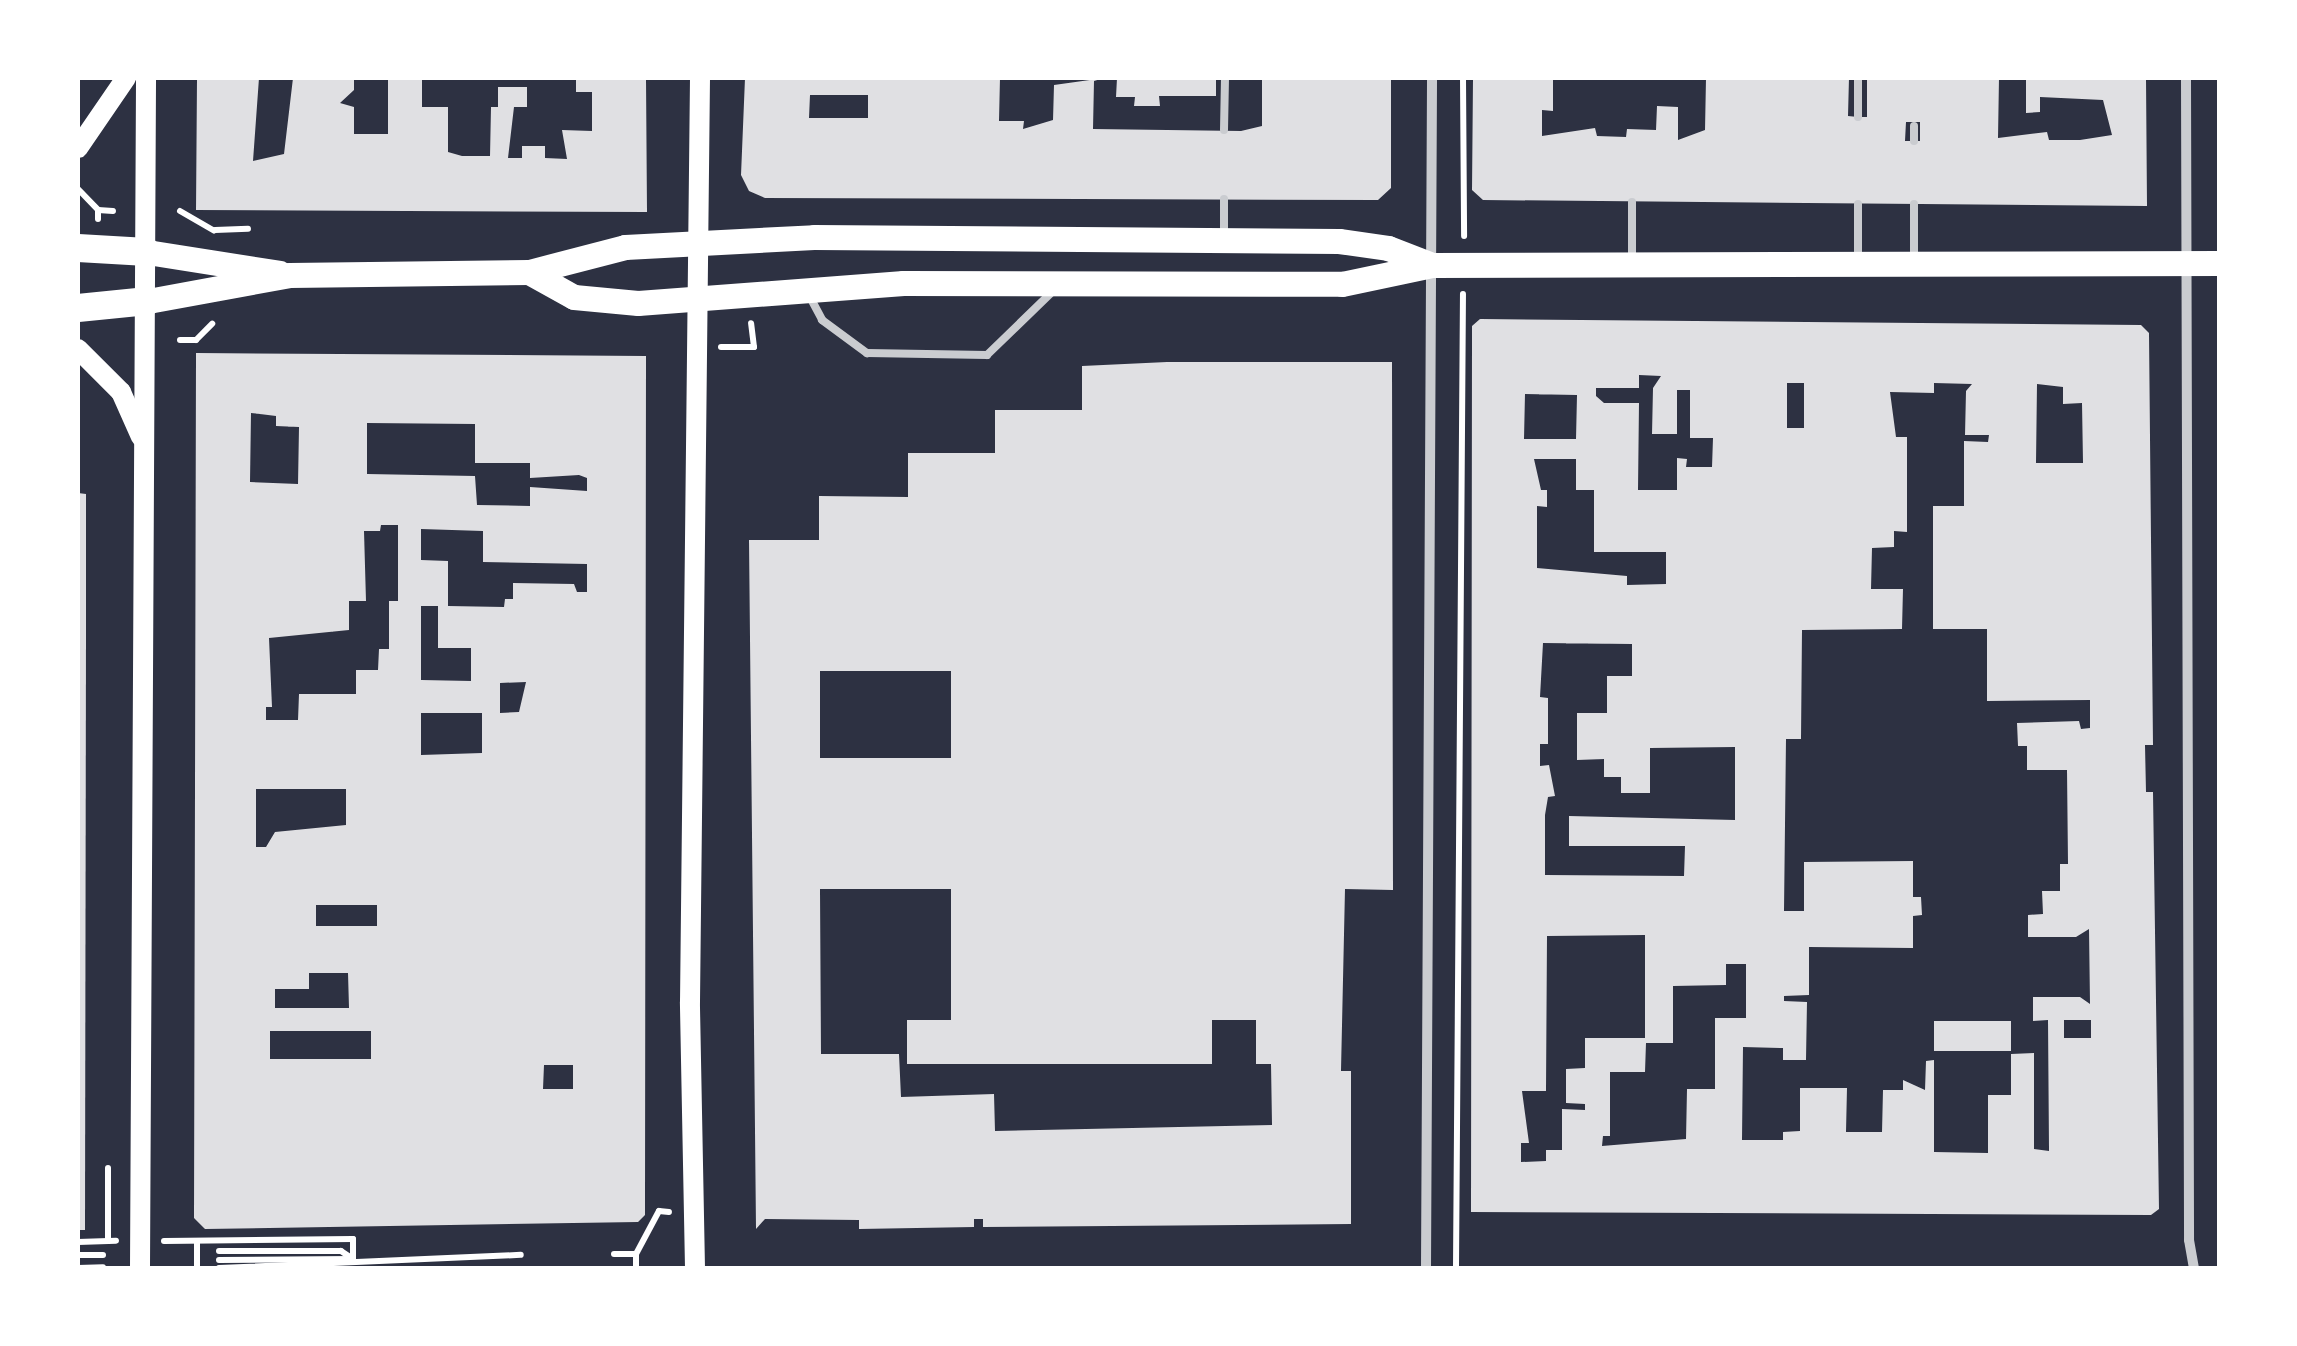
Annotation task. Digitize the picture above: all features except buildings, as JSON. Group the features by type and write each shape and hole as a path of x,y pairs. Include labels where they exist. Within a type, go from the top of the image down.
{"highway":[{"path":"88,239 147,252"},
{"path":"78,308 148,301"}],"main road":[{"path":"78,148 126,78"},
{"path":"140,1268 148,301 146,78"},
{"path":"695,1268 700,78"},
{"path":"148,301 289,275 529,272 601,251 890,235 1224,236 1339,241 1388,248 1432,264"},
{"path":"147,252 289,275"},
{"path":"529,272 588,299 700,301 806,288 1060,283 1342,284 1432,264 1632,260 2220,262"},
{"path":"78,350 129,404 147,463"}],"street":[{"path":"1426,1268 1432,78"},
{"path":"2186,78 2188,1240 2194,1268"}],"lane":[{"path":"1224,78 1224,130"},
{"path":"1858,78 1858,117"},
{"path":"1914,126 1914,141"},
{"path":"1224,199 1224,236"},
{"path":"1632,202 1632,260"},
{"path":"1858,204 1858,262"},
{"path":"1914,204 1914,260"},
{"path":"806,288 822,320 867,353 987,355 1060,283"}],"path":[{"path":"1463,78 1464,213"},
{"path":"78,188 98,210 114,211"},
{"path":"88,239 98,210"},
{"path":"180,212 214,231 248,229"},
{"path":"1456,1268 1463,302"},
{"path":"180,340 196,340 212,324"},
{"path":"108,1168 108,1241"},
{"path":"636,1268 636,1254 660,1211 694,1215"},
{"path":"140,1241 353,1239 353,1259"},
{"path":"197,1241 197,1268"},
{"path":"614,1254 636,1254"},
{"path":"78,1255 103,1255"},
{"path":"219,1260 521,1255"},
{"path":"78,1268 103,1268"}]}
